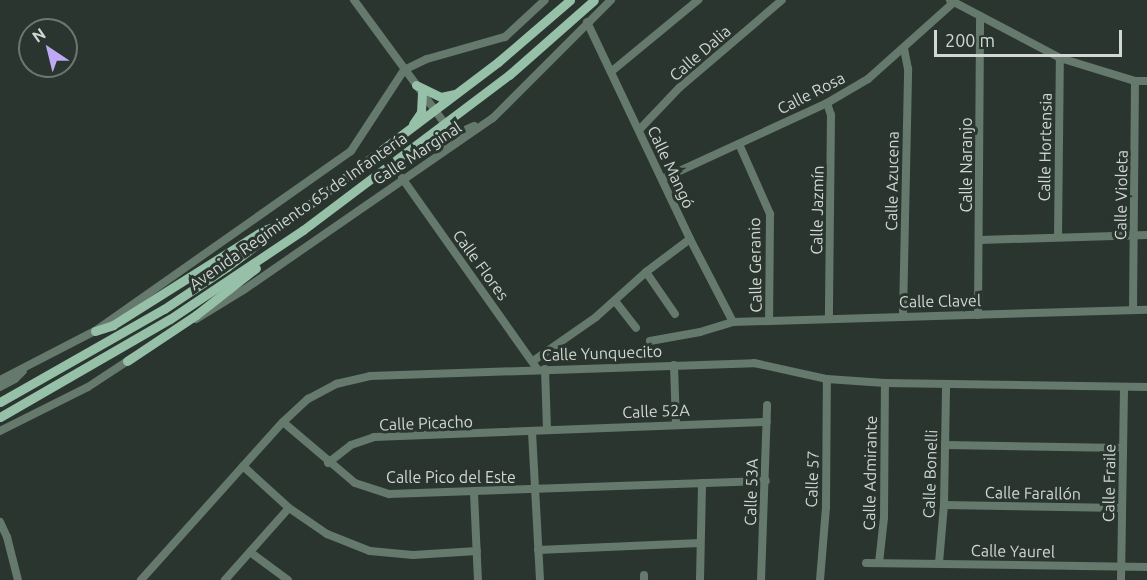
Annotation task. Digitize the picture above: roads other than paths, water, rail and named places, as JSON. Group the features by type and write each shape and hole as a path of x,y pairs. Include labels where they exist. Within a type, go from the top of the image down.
{"main road":[{"name":"Avenida Regimiento 65 de Infantería","path":"0,402 164,309 292,220 435,111 570,0"},
{"name":"Avenida Regimiento 65 de Infantería","path":"0,417 170,319 303,230 509,75 594,0"},
{"path":"416,85 441,97 459,92"},
{"path":"405,134 420,112 422,93"},
{"path":"95,331 113,325 264,230 292,220"},
{"path":"127,362 196,315 303,230"}],"street":[{"path":"354,0 435,111 456,134 461,134 511,98"},
{"path":"2,379 95,331 351,151 404,70 427,59 505,37 545,0"},
{"name":"Calle Marginal","path":"1,432 88,387 245,289 402,178 493,118 611,0"},
{"path":"612,71 698,0"},
{"name":"Calle Dalia","path":"639,130 679,88 782,0"},
{"path":"955,2 1060,58 1135,81 1147,81"},
{"name":"Calle Rosa","path":"662,179 827,103 868,78 955,2"},
{"name":"Calle Naranjo","path":"978,315 980,16"},
{"name":"Calle Mangó","path":"587,22 690,239 733,322"},
{"name":"Calle Azucena","path":"903,315 908,69 904,48"},
{"name":"Calle Hortensia","path":"1058,237 1060,58"},
{"name":"Calle Violeta","path":"1133,310 1135,81"},
{"name":"Calle Jazmín","path":"827,103 831,115 828,318"},
{"path":"423,165 448,141 445,124"},
{"name":"Calle Geranio","path":"739,144 770,214 769,320"},
{"name":"Calle Flores","path":"402,178 538,366"},
{"path":"980,240 1147,235"},
{"path":"547,429 538,366 646,272 690,239"},
{"path":"646,272 675,314"},
{"path":"615,301 636,328"},
{"name":"Calle Clavel","path":"650,341 700,332 733,322 903,315 1147,310"},
{"name":"Calle Yunquecito","path":"141,580 283,422 308,399 336,384 370,376 538,366 754,363 827,379 885,383 1147,387"},
{"path":"674,364 676,424"},
{"path":"0,387 15,379 28,365"},
{"name":"Calle 57","path":"820,580 825,507 827,379"},
{"name":"Calle Admirante","path":"879,563 884,518 885,383"},
{"name":"Calle Bonelli","path":"939,563 944,505 946,385"},
{"name":"Calle Fraile","path":"1121,580 1124,387"},
{"name":"Calle 53A","path":"761,580 767,405"},
{"name":"Calle Pico del Este","path":"283,422 328,463 355,483 389,494 474,493 766,481"},
{"name":"Calle 52A","path":"532,432 547,429 767,422"},
{"path":"532,432 540,580"},
{"name":"Calle Picacho","path":"328,463 351,445 374,437 532,432"},
{"path":"945,446 1123,448"},
{"path":"243,466 289,508 327,534 370,550 413,555 477,551"},
{"path":"700,580 702,483"},
{"path":"474,493 478,580"},
{"name":"Calle Farallón","path":"944,505 1122,508"},
{"path":"225,580 289,508"},
{"path":"0,522 8,537 18,580"},
{"path":"538,550 700,543"},
{"path":"250,552 288,580"},
{"name":"Calle Yaurel","path":"866,563 1147,567"}]}
